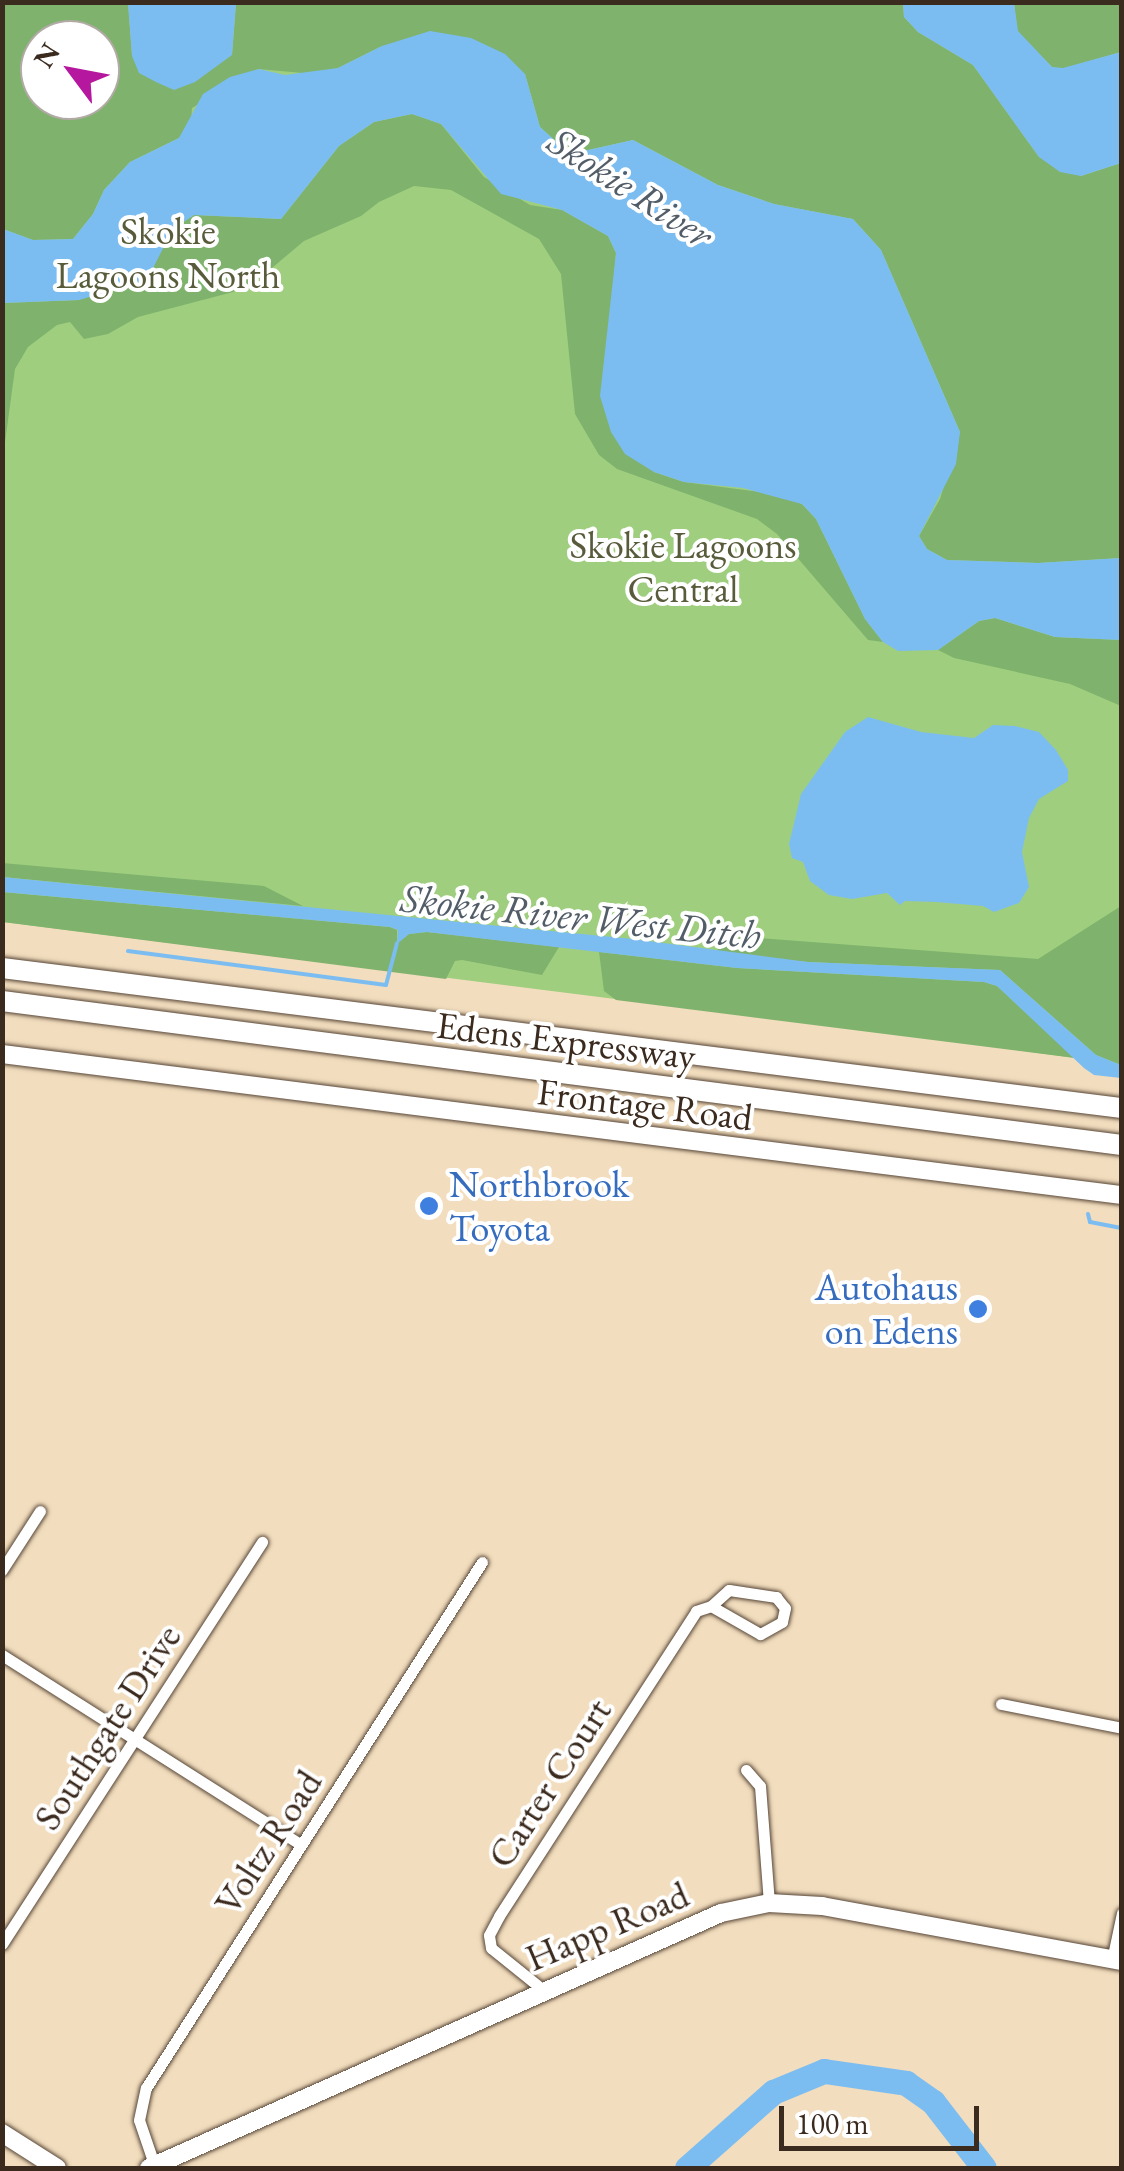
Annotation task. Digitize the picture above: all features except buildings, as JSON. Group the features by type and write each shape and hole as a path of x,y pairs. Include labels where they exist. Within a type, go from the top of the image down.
{"highway":[{"name":"Edens Expressway","path":"2,968 1122,1108"},
{"name":"Edens Expressway","path":"2,1001 1122,1145"}],"main road":[{"name":"Frontage Road","path":"2,1054 160,1078 1122,1195"},
{"name":"Happ Road","path":"151,2166 688,1924 769,1903 822,1906 1117,1961"},
{"path":"2,2134 56,2168"}],"street":[{"path":"2,1570 40,1511"},
{"name":"Southgate Drive","path":"2,1944 262,1542"},
{"name":"Voltz Road","path":"151,2166 139,2120 146,2088 482,1562"},
{"path":"729,1590 776,1597 785,1608 782,1622 760,1634 710,1606 729,1590"},
{"name":"Carter Court","path":"542,1989 498,1958 489,1935 696,1610 710,1606"},
{"path":"2,1656 301,1845"},
{"path":"1001,1704 1122,1728"},
{"path":"746,1770 760,1786 769,1903"},
{"path":"1117,1961 1122,1913"}],"green space":[{"path":"1014,2 1121,3 1121,52 1062,69 1052,67 1017,31"},
{"name":"Skokie Lagoons Central","path":"2,3 1121,3 1121,1072 1075,1058 3,922"},
{"path":"2,3 128,3 132,55 232,55 236,3 903,3 904,17 918,32 973,65 1039,157 1081,176 1121,163 1121,558 1038,563 947,560 927,549 919,536 940,499 960,432 881,250 853,219 774,204 718,185 633,140 570,154 540,127 525,74 382,46 338,68 314,74 258,69 192,108 191,122 179,138 130,162 104,190 93,214 73,239 33,240 3,229"},
{"name":"Skokie Lagoons North","path":"412,114 441,124 484,177 530,205 562,210 608,236 616,253 609,339 654,472 684,482 775,494 802,504 816,519 865,619 883,642 868,640 777,534 757,519 617,469 599,455 575,414 561,274 539,239 451,190 414,186 379,202 361,216 304,241 260,278 233,292 138,317 108,334 84,339 70,322 57,325 28,347 15,369 3,457 3,303 79,300 165,244 173,229 194,215 281,219 339,146 374,122"},
{"path":"995,618 1055,637 1121,640 1121,706 1070,684 954,658 938,650 979,621"},
{"path":"2,863 264,886 303,906 3,877"},
{"path":"2,892 390,927 397,930 397,942 409,934 427,932 559,947 542,975 462,960 455,961 446,979 3,922"},
{"path":"1121,906 1121,1065 1096,1055 1000,970 808,962 715,953 725,940 744,937 1038,959"},
{"path":"599,952 737,968 984,982 997,986 1075,1058 616,1000 604,991"}],"water":[{"path":"128,3 236,3 232,55 195,82 174,90 156,82 139,73 132,56"},
{"path":"903,3 1014,3 1018,31 1052,67 1063,68 1121,52 1121,163 1081,176 1060,172 1039,157 973,65 918,32 904,17"},
{"name":"Skokie River","path":"430,31 471,38 505,54 525,74 540,127 570,154 633,140 718,185 774,204 853,219 881,250 960,432 956,464 919,536 927,549 947,560 1038,563 1121,558 1121,640 1055,637 995,618 979,621 938,650 898,651 883,642 865,619 816,519 802,504 743,488 684,482 654,472 625,454 611,432 600,396 616,253 608,236 562,210 501,194 441,124 412,114 374,122 339,146 281,219 194,215 173,229 152,270 140,282 79,300 3,303 3,229 33,240 73,239 93,214 104,190 130,162 179,138 203,94 230,77 259,69 285,75 338,68 382,46"},
{"path":"868,717 921,732 974,738 993,725 1015,726 1039,732 1056,750 1068,770 1068,781 1039,799 1029,818 1022,852 1029,887 1019,903 994,912 983,906 936,902 905,901 900,905 887,893 852,899 829,895 810,881 803,862 792,858 789,844 801,794 845,732"},
{"path":"2,877 633,939 808,962 1000,970 1096,1055 1121,1065 1121,1078 1094,1075 1084,1068 997,986 984,982 737,968 427,932 409,934 397,944 398,930 390,927 3,892"}],"waterway":[{"path":"128,951 386,985 397,943"},
{"path":"1088,1214 1090,1222 1122,1228"},
{"path":"687,2168 773,2092 824,2071 906,2083 933,2102 984,2168"}],"place":[{"name":"Northbrook Toyota","path":"429,1206"},
{"name":"Autohaus on Edens","path":"978,1309"}],"water label":[{"name":"Skokie River West Ditch","path":"581,916"}]}
